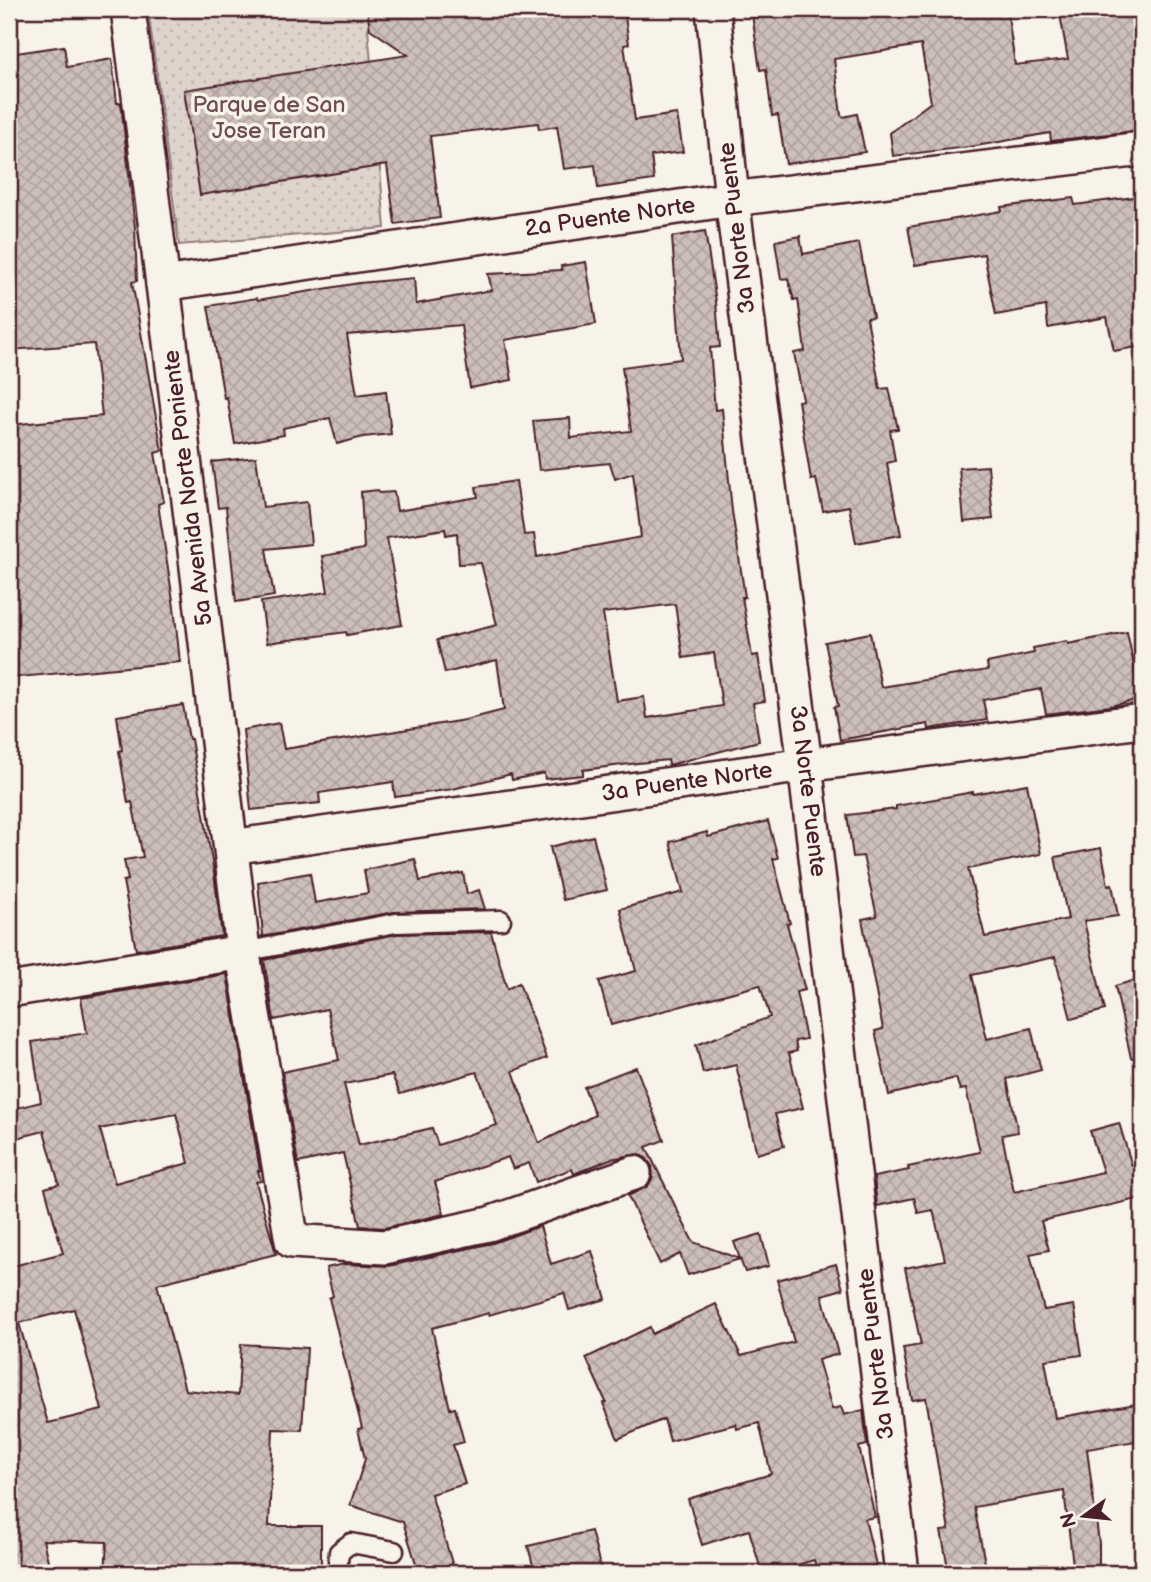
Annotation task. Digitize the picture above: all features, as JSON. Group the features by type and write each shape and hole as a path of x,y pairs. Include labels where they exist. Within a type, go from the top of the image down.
{"street":[{"name":"5a Avenida Norte Poniente","path":"128,9 244,960 292,1241 386,1247 489,1224 634,1173"},
{"name":"3a Norte Puente","path":"713,9 732,199 805,765 902,1573"},
{"name":"2a Puente Norte","path":"163,284 732,199 1142,149"},
{"name":"3a Puente Norte","path":"231,847 805,765 1142,721"},
{"path":"9,990 244,960"}],"lane":[{"path":"244,960 396,923 501,920"},
{"path":"338,1573 339,1552 351,1543 394,1551"}],"green space":[{"name":"Parque de San Jose Teran","path":"148,9 468,9 368,28 385,228 179,245"}],"building":[{"path":"367,9 624,9 629,44 624,45 635,120 677,114 683,152 651,156 654,180 598,188 595,165 564,169 557,126 539,129 538,123 430,136 440,218 395,224 387,165 200,195 184,90 408,55 370,29"},
{"path":"789,9 1007,9 1015,65 1068,59 1059,9 1142,9 1142,130 1051,141 1050,133 976,146 893,156 890,133 931,102 921,45 834,59 841,115 843,117 857,114 865,152 786,164 778,115 772,116 766,69 760,70 752,14"},
{"path":"64,46 67,67 112,59 117,103 121,103 135,228 137,281 132,282 162,451 155,453 164,502 158,504 180,662 9,678 9,425 102,416 94,344 9,350 9,54"},
{"path":"1142,196 1142,346 1114,351 1107,317 1048,328 1046,306 996,315 984,254 915,265 908,227 1002,211 1001,207 1073,198 1075,205"},
{"path":"705,231 720,347 710,348 715,410 722,409 732,511 745,597 742,597 752,656 758,655 765,701 753,703 759,741 669,765 668,760 638,763 583,770 583,775 545,779 544,773 512,780 511,774 453,789 395,797 393,782 319,793 320,803 251,810 243,730 279,723 284,749 465,720 504,710 497,660 445,673 437,640 497,625 481,563 459,564 457,533 446,535 445,529 387,538 402,625 347,635 346,632 267,643 261,602 328,592 322,556 364,549 361,492 394,492 397,511 478,497 476,487 516,481 524,535 534,534 537,557 641,537 633,473 615,479 610,463 539,470 533,421 570,418 571,438 631,431 622,367 681,359 672,237","holes":["675,604 683,658 714,653 722,706 647,718 644,697 617,701 603,613"]},
{"path":"800,236 803,254 859,243 873,317 867,318 880,389 889,388 898,429 890,430 895,461 887,463 901,535 856,543 849,506 823,511 816,479 811,480 798,401 803,400 794,353 805,351 798,299 794,300 788,278 781,279 775,241"},
{"path":"586,262 596,324 505,340 512,380 470,388 461,325 347,335 357,395 386,391 391,434 363,437 337,444 330,418 283,428 284,435 235,444 208,306 359,283 414,278 416,304 492,290 488,274 562,270 561,266"},
{"path":"256,457 263,507 307,502 311,544 266,549 274,596 236,602 226,507 218,508 212,462"},
{"path":"988,466 993,519 964,522 959,468"},
{"path":"1127,632 1141,699 1046,714 1041,689 983,700 987,720 929,729 928,724 840,740 834,707 838,706 825,642 870,633 881,687 988,670 987,663 1034,653 1033,648"},
{"path":"183,705 214,873 222,936 136,950 123,881 128,880 124,860 143,857 132,802 128,803 119,751 122,750 117,716"},
{"path":"1027,784 1041,854 968,869 985,937 1068,919 1055,857 1101,848 1108,885 1112,884 1118,916 1084,921 1105,1010 1071,1019 1055,957 972,975 987,1039 1031,1028 1041,1070 1007,1079 1018,1132 1002,1135 1014,1192 1103,1172 1090,1131 1119,1123 1132,1166 1138,1164 1142,1198 1041,1221 1049,1250 1030,1254 1044,1310 1074,1305 1082,1355 1045,1360 1055,1418 1142,1403 1142,1440 1087,1449 1099,1543 1099,1573 1074,1573 1064,1491 974,1507 987,1573 949,1573 941,1531 949,1530 926,1398 912,1400 903,1348 921,1345 905,1268 945,1260 933,1210 918,1213 914,1198 877,1206 874,1177 980,1152 966,1089 960,1090 956,1078 889,1095 875,1031 883,1029 862,919 877,916 863,856 853,857 847,815 896,809 896,806"},
{"path":"768,821 778,858 773,859 790,923 787,924 805,990 796,992 806,1039 795,1041 797,1051 789,1053 803,1108 775,1114 784,1146 757,1154 736,1065 703,1073 696,1045 770,1017 760,985 611,1025 599,981 636,971 620,909 683,892 670,842 707,832 708,837"},
{"path":"593,836 607,890 563,900 550,847"},
{"path":"415,859 420,881 463,873 467,894 479,890 485,909 394,912 261,937 263,935 258,882 310,873 315,903 368,893 364,870"},
{"path":"491,932 507,989 519,983 547,1058 513,1071 539,1143 595,1115 584,1087 636,1067 664,1140 646,1147 693,1242 740,1259 688,1275 680,1254 660,1264 628,1196 648,1186 653,1177 652,1166 646,1158 638,1154 610,1159 574,1174 572,1169 536,1182 529,1163 513,1169 508,1157 435,1182 444,1214 384,1228 360,1226 343,1153 298,1163 282,1072 339,1060 327,1009 274,1020 264,960 397,934","holes":["477,1072 497,1125 438,1145 432,1128 359,1145 344,1084 392,1075 400,1094"]},
{"path":"227,974 260,1171 261,1181 256,1182 276,1254 157,1284 185,1390 238,1395 241,1344 307,1348 302,1430 273,1429 269,1526 321,1526 321,1573 105,1573 107,1542 43,1540 51,1573 36,1573 9,1564 9,1267 63,1253 45,1188 59,1184 44,1131 9,1140 9,1110 41,1102 32,1042 87,1033 81,998","holes":["176,1114 189,1163 115,1183 100,1129","74,1309 102,1410 48,1423 19,1323"]},
{"path":"1142,978 1142,1057 1131,1058 1115,986"},
{"path":"540,1226 551,1264 592,1251 606,1299 569,1310 564,1293 432,1328 450,1409 455,1408 464,1442 453,1445 465,1484 431,1494 455,1573 419,1573 403,1522 350,1505 365,1459 358,1429 362,1428 329,1298 333,1296 326,1268 344,1264 389,1266 493,1243"},
{"path":"761,1234 769,1266 745,1272 734,1242"},
{"path":"836,1264 843,1289 822,1295 838,1354 818,1360 832,1409 841,1407 844,1415 863,1410 867,1445 859,1447 875,1517 865,1519 878,1573 818,1573 814,1560 762,1573 749,1530 702,1545 688,1499 771,1474 759,1423 737,1429 736,1424 670,1441 664,1419 618,1439 603,1403 606,1402 586,1358 650,1327 652,1334 716,1304 741,1356 794,1342 777,1280"},
{"path":"591,1531 602,1573 535,1573 528,1546"}]}
